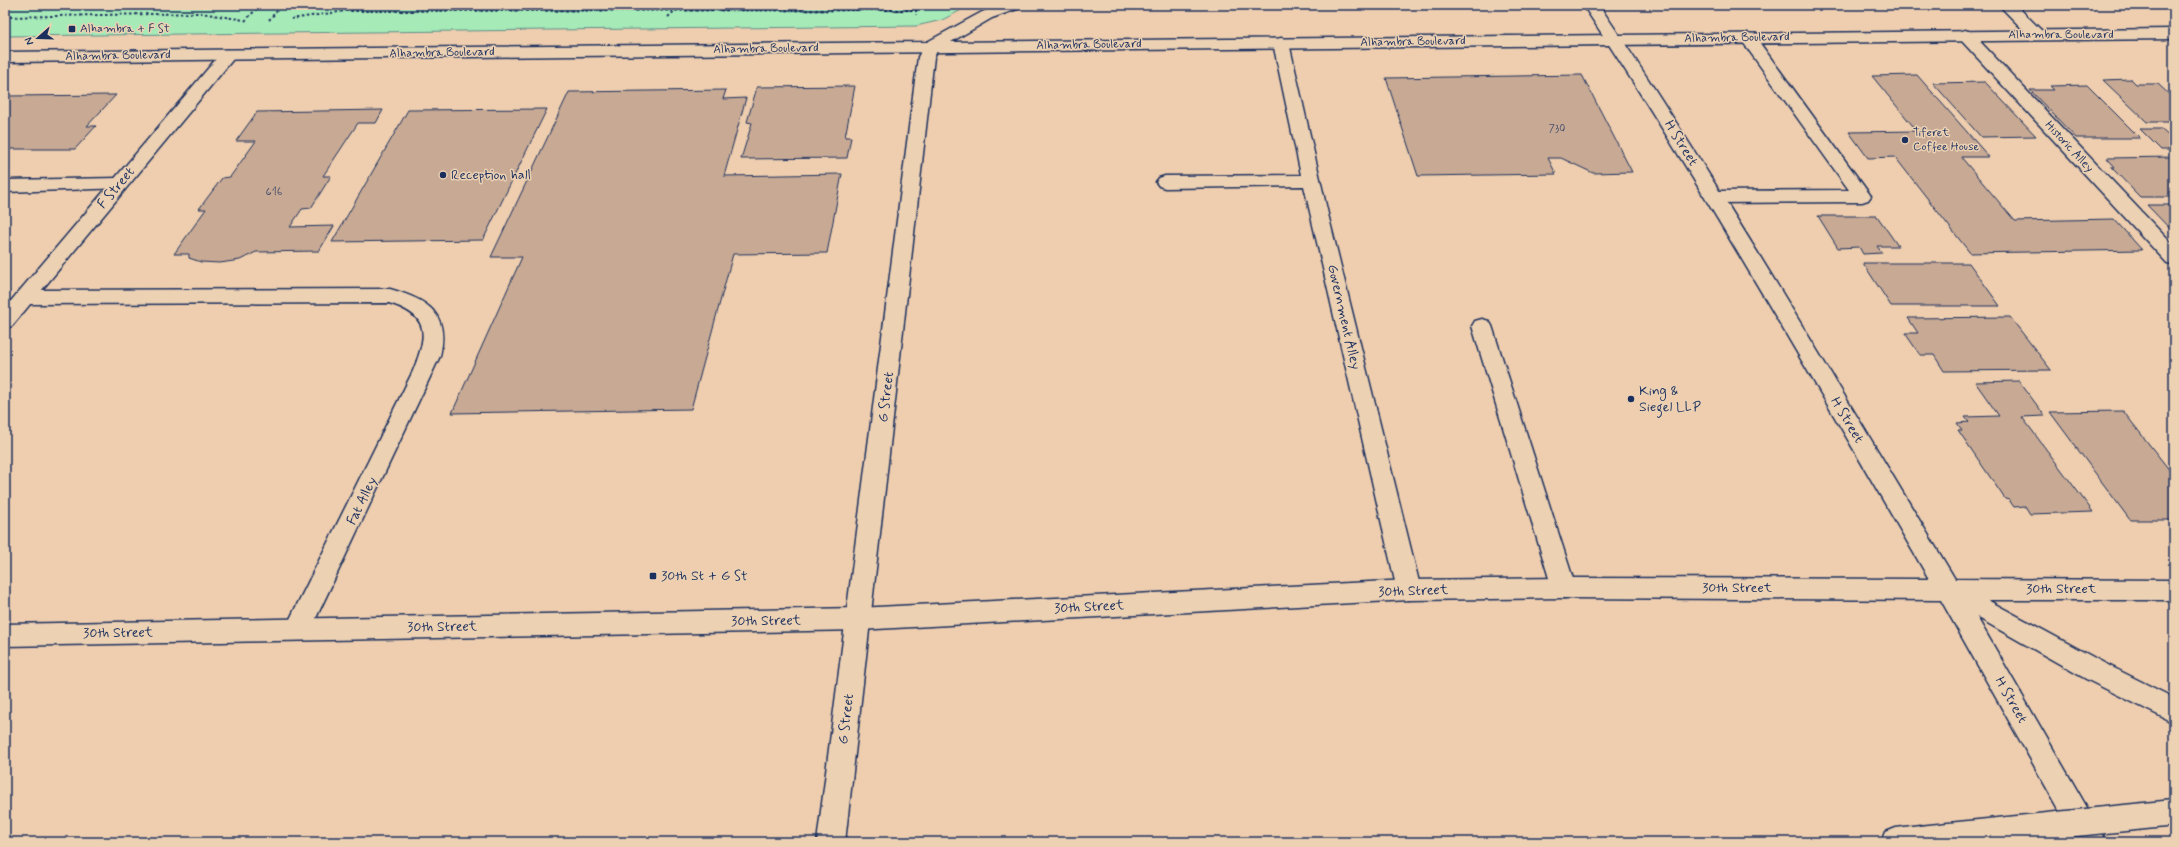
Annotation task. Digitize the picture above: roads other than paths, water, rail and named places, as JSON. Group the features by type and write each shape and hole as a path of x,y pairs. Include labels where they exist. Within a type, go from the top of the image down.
{"main road":[{"path":"931,47 987,15 1015,5"},
{"name":"H Street","path":"1591,5 1645,86 1714,197 1947,588 2093,842"},
{"path":"2007,5 2037,35"},
{"name":"Alhambra Boulevard","path":"5,57 1965,35 2174,34"},
{"name":"Historic Alley","path":"1965,35 2174,258"},
{"path":"1714,197 1862,196 1748,38"},
{"name":"Government Alley","path":"1281,43 1409,590"},
{"name":"G Street","path":"831,842 926,57 931,47"},
{"name":"F Street","path":"5,321 228,55"},
{"path":"1165,182 1312,180"},
{"path":"5,186 119,184"},
{"name":"Fat Alley","path":"25,297 390,296 407,300 419,308 429,318 433,326 435,337 432,352 424,372 298,629"},
{"path":"1482,326 1564,588"},
{"name":"30th Street","path":"5,635 858,619 1409,590 1564,588 1947,588 2174,590"},
{"path":"1947,588 2095,671 2174,711"},
{"path":"1908,841 2174,813"}],"place":[{"name":"Alhambra + F St","path":"72,29"},
{"name":"Tiferet Coffee House","path":"1905,140"},
{"name":"Reception hall","path":"443,175"},
{"name":"King & Siegel LLP","path":"1631,399"},
{"name":"30th St + G St","path":"653,576"}]}
